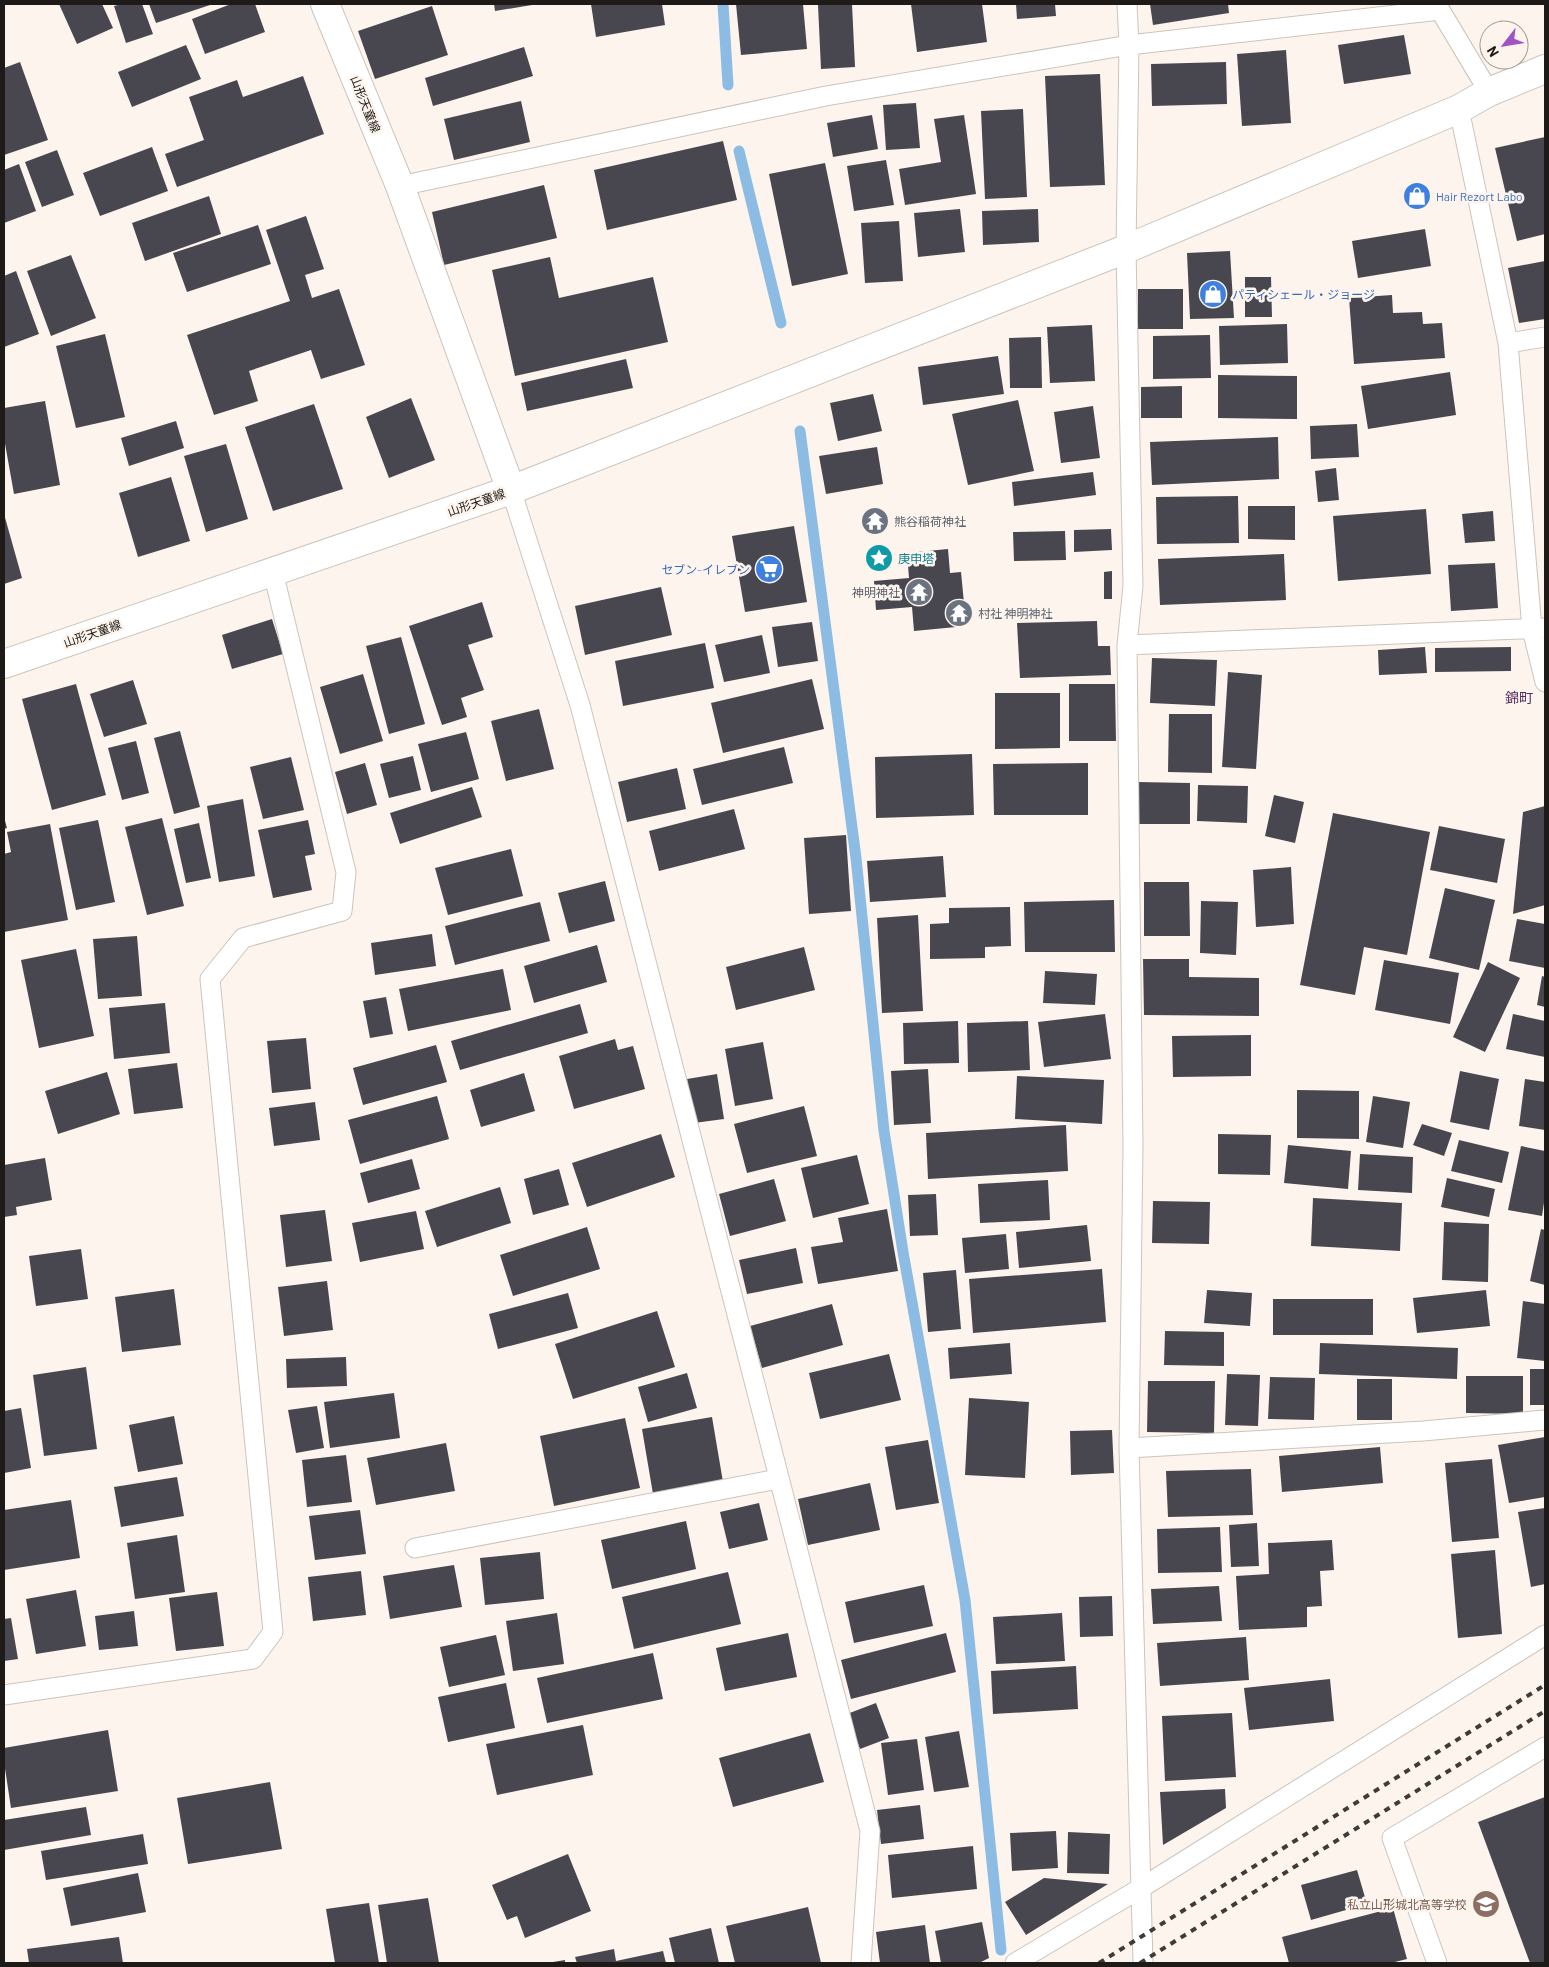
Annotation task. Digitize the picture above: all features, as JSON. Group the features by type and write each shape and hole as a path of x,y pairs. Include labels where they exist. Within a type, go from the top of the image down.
{"street":[{"name":"山形天童線","path":"4,664 511,490 400,186 325,4"},
{"path":"511,490 1126,249 1459,109 1489,92 1545,69"}],"lane":[{"path":"1127,4 1129,45 1126,249 1133,586 1127,646 1133,1146 1129,1448 1144,1963"},
{"path":"400,186 826,96 1129,45 1440,10 1489,92"},
{"path":"1459,109 1508,343 1545,682"},
{"path":"1508,343 1545,337"},
{"path":"511,490 580,705 870,1831 861,1963"},
{"path":"4,1695 253,1659 273,1632 210,979 243,938 342,911 346,872 272,572"},
{"path":"1127,646 1538,629"},
{"path":"1129,1448 1423,1431 1545,1420"},
{"path":"415,1548 778,1479"},
{"path":"1015,1963 1141,1888 1545,1635"},
{"path":"1437,1963 1392,1838 1545,1747"}],"building":[{"path":"59,4 102,4 113,28 77,44"},
{"path":"142,4 153,34 126,43 114,6"},
{"path":"149,4 213,4 156,23"},
{"path":"231,4 255,4 265,32 205,54 192,19"},
{"path":"494,4 532,4 532,5 495,11"},
{"path":"591,4 662,4 665,25 596,37"},
{"path":"736,4 803,4 807,49 741,55"},
{"path":"852,4 855,67 821,69 818,5"},
{"path":"911,4 982,4 987,42 917,52"},
{"path":"1016,4 1055,4 1056,16 1017,19"},
{"path":"1150,4 1228,4 1229,13 1153,25"},
{"path":"432,6 448,55 375,79 358,31"},
{"path":"1404,35 1411,74 1344,84 1338,45"},
{"path":"186,45 201,79 132,107 118,72"},
{"path":"524,47 533,76 433,106 425,78"},
{"path":"1286,50 1291,123 1242,126 1237,54"},
{"path":"20,62 48,140 4,155 4,68"},
{"path":"1226,62 1227,104 1152,106 1151,64"},
{"path":"1100,74 1105,185 1050,187 1045,76"},
{"path":"303,76 324,134 177,187 165,154 204,140 189,97 237,80 243,97"},
{"path":"521,101 530,142 454,160 444,119"},
{"path":"916,103 920,148 886,150 883,105"},
{"path":"1023,109 1027,197 985,199 981,111"},
{"path":"872,115 878,149 833,157 827,123"},
{"path":"964,115 976,194 905,205 899,169 941,162 934,119"},
{"path":"1545,137 1545,234 1517,241 1495,148"},
{"path":"723,141 737,200 607,230 594,170"},
{"path":"152,147 168,191 100,216 83,173"},
{"path":"57,150 74,195 42,207 25,162"},
{"path":"886,160 894,205 854,211 847,166"},
{"path":"825,163 848,274 792,286 769,174"},
{"path":"19,164 36,211 4,223 4,170"},
{"path":"544,185 557,238 444,265 432,212"},
{"path":"209,196 221,234 145,261 132,223"},
{"path":"960,209 965,252 918,257 914,213"},
{"path":"1038,209 1039,242 983,245 982,211"},
{"path":"306,216 324,269 305,275 312,298 339,289 365,365 321,379 311,350 249,371 258,401 214,415 187,335 290,301 266,230"},
{"path":"899,221 903,281 865,283 861,223"},
{"path":"258,225 271,264 187,292 173,253"},
{"path":"1425,229 1431,266 1358,278 1352,241"},
{"path":"1230,251 1234,318 1190,319 1187,253"},
{"path":"71,255 96,318 51,336 27,271"},
{"path":"550,257 559,298 653,277 668,342 515,376 492,270"},
{"path":"1545,261 1545,319 1519,323 1508,268"},
{"path":"16,271 39,334 4,347 4,276"},
{"path":"1245,277 1271,277 1272,317 1245,317"},
{"path":"1138,289 1183,289 1183,329 1138,329"},
{"path":"1392,295 1393,313 1422,312 1423,324 1442,323 1445,358 1354,364 1349,298"},
{"path":"1287,324 1288,363 1220,365 1219,326"},
{"path":"1092,325 1095,381 1050,383 1047,327"},
{"path":"105,334 125,417 76,428 56,346"},
{"path":"1210,335 1211,378 1153,379 1153,336"},
{"path":"1041,337 1042,388 1010,388 1009,338"},
{"path":"998,356 1004,394 923,405 918,367"},
{"path":"626,359 633,388 527,411 521,383"},
{"path":"1450,372 1456,415 1368,429 1361,386"},
{"path":"1218,375 1297,376 1297,419 1218,418"},
{"path":"1182,386 1182,418 1141,418 1141,387"},
{"path":"873,394 882,431 838,441 830,403"},
{"path":"411,398 435,460 389,478 366,417"},
{"path":"1018,400 1034,471 968,485 952,414"},
{"path":"45,401 60,485 14,494 4,438 4,408"},
{"path":"314,404 343,489 273,511 245,427"},
{"path":"1093,406 1100,458 1061,463 1054,412"},
{"path":"176,421 184,448 129,466 121,438"},
{"path":"1357,424 1359,457 1311,459 1310,426"},
{"path":"1278,437 1279,479 1152,485 1150,442"},
{"path":"226,444 248,519 206,532 184,456"},
{"path":"877,447 883,484 826,494 819,456"},
{"path":"1336,468 1339,500 1318,502 1315,471"},
{"path":"1093,472 1096,495 1014,506 1012,482"},
{"path":"171,477 190,541 138,557 119,493"},
{"path":"1238,496 1239,543 1157,544 1156,497"},
{"path":"1248,506 1295,506 1295,540 1248,539"},
{"path":"1426,509 1431,574 1338,581 1333,516"},
{"path":"1493,511 1495,541 1465,543 1462,514"},
{"path":"4,514 22,578 4,584"},
{"name":"熊谷稲荷神社","path":"882,514 883,525 867,527 866,516"},
{"name":"セブン-イレブン","path":"794,526 807,602 745,612 732,536"},
{"path":"1111,529 1112,550 1074,552 1074,530"},
{"path":"1065,531 1066,560 1014,561 1013,532"},
{"name":"神明神社","path":"948,549 950,573 961,572 964,603 953,603 956,627 914,631 912,607 876,610 874,581 909,578 907,553"},
{"path":"1284,554 1286,600 1160,605 1158,559"},
{"path":"1495,563 1498,608 1451,611 1448,565"},
{"path":"1112,571 1112,599 1104,599 1104,572"},
{"path":"661,587 672,635 585,655 575,606"},
{"path":"482,602 493,637 468,645 484,690 461,698 467,717 442,725 409,626"},
{"path":"272,619 283,654 232,669 222,635"},
{"path":"1097,621 1098,646 1110,646 1111,675 1020,678 1017,623"},
{"path":"812,622 818,661 778,667 772,627"},
{"path":"762,635 770,673 724,682 715,645"},
{"path":"401,637 425,724 389,734 366,646"},
{"path":"705,643 714,688 623,706 615,661"},
{"path":"1425,647 1427,673 1379,675 1378,650"},
{"path":"1511,647 1511,671 1435,672 1435,648"},
{"path":"1152,658 1217,660 1215,706 1150,703"},
{"path":"1228,672 1262,675 1256,769 1222,767"},
{"path":"363,674 383,741 340,754 320,687"},
{"path":"812,679 824,729 723,753 711,703"},
{"path":"133,680 147,724 104,737 90,694"},
{"path":"76,684 106,795 52,810 22,699"},
{"path":"1069,684 1115,684 1116,741 1069,741"},
{"path":"995,693 1060,693 1060,748 995,749"},
{"path":"539,709 554,769 506,781 491,721"},
{"path":"1169,714 1212,714 1212,773 1168,772"},
{"path":"180,731 200,807 174,814 154,738"},
{"path":"466,732 479,779 431,792 418,744"},
{"path":"136,741 149,793 122,800 108,748"},
{"path":"784,747 793,783 702,805 693,769"},
{"path":"972,754 974,815 876,818 875,757"},
{"path":"413,756 421,790 389,798 380,764"},
{"path":"291,757 304,810 263,819 250,767"},
{"path":"365,763 377,805 347,814 335,772"},
{"path":"1088,763 1088,815 994,815 993,764"},
{"path":"677,768 686,809 627,822 618,782"},
{"path":"1138,782 1190,783 1190,824 1137,824"},
{"path":"1198,785 1248,786 1247,823 1197,821"},
{"path":"472,787 482,817 400,844 390,813"},
{"path":"1274,795 1304,802 1295,843 1265,836"},
{"path":"243,799 255,876 219,882 207,806"},
{"path":"1545,806 1545,905 1513,914 1523,812"},
{"path":"734,809 745,849 659,871 649,831"},
{"path":"1333,813 1430,832 1407,955 1364,947 1355,995 1300,985"},
{"path":"4,817 7,828 4,829"},
{"path":"162,818 184,906 147,915 125,827"},
{"path":"98,820 115,902 76,910 59,828"},
{"path":"308,820 315,854 305,856 312,890 273,898 258,830"},
{"path":"199,823 211,878 186,883 174,829"},
{"path":"50,824 68,920 4,932 4,854 11,852 7,832"},
{"path":"1439,826 1505,839 1497,883 1430,870"},
{"path":"846,835 851,911 809,914 804,838"},
{"path":"511,849 523,896 448,915 435,868"},
{"path":"943,856 946,897 870,902 867,861"},
{"path":"1291,867 1294,924 1256,927 1253,870"},
{"path":"605,881 615,921 569,933 558,893"},
{"path":"1144,882 1189,882 1190,936 1144,936"},
{"path":"1445,888 1495,900 1479,970 1429,958"},
{"path":"1114,900 1115,952 1025,952 1024,902"},
{"path":"1201,901 1238,902 1236,955 1200,953"},
{"path":"540,902 550,941 455,965 445,926"},
{"path":"1010,907 1011,946 985,947 985,958 930,959 930,924 949,923 949,908"},
{"path":"918,915 923,1011 882,1013 877,918"},
{"path":"1517,919 1545,924 1545,968 1509,961"},
{"path":"432,934 436,966 375,975 371,943"},
{"path":"137,936 142,996 98,999 93,939"},
{"path":"597,945 607,982 534,1003 524,966"},
{"path":"804,947 815,990 736,1010 726,967"},
{"path":"76,949 94,1036 39,1048 21,960"},
{"path":"1143,959 1189,959 1189,977 1259,978 1259,1016 1144,1015"},
{"path":"1384,960 1459,973 1450,1024 1375,1010"},
{"path":"1488,962 1520,978 1485,1052 1453,1037"},
{"path":"503,969 511,1010 408,1031 399,989"},
{"path":"1045,971 1097,974 1095,1005 1043,1003"},
{"path":"1542,976 1545,977 1545,1007 1537,1005"},
{"path":"386,997 393,1034 370,1038 363,1001"},
{"path":"165,1003 170,1053 114,1059 109,1008"},
{"path":"580,1004 588,1033 460,1070 451,1041"},
{"path":"1105,1014 1111,1059 1044,1067 1038,1022"},
{"path":"1513,1014 1545,1021 1545,1057 1506,1049"},
{"path":"958,1021 959,1063 904,1064 903,1023"},
{"path":"1028,1021 1030,1070 968,1072 967,1023"},
{"path":"1251,1035 1251,1076 1173,1077 1172,1036"},
{"path":"306,1038 311,1089 272,1093 267,1041"},
{"path":"615,1039 618,1050 633,1046 645,1089 574,1109 559,1056"},
{"path":"763,1042 773,1099 735,1106 725,1049"},
{"path":"436,1045 447,1082 363,1105 353,1068"},
{"path":"177,1063 183,1108 134,1114 128,1069"},
{"path":"928,1069 931,1123 894,1125 891,1071"},
{"path":"1460,1071 1499,1079 1489,1130 1450,1122"},
{"path":"107,1072 120,1114 58,1134 45,1091"},
{"path":"524,1073 535,1111 481,1127 470,1090"},
{"path":"717,1074 724,1119 694,1123 687,1079"},
{"path":"1017,1076 1104,1080 1102,1124 1015,1119"},
{"path":"1525,1079 1545,1082 1545,1130 1519,1126"},
{"path":"1297,1090 1359,1091 1359,1139 1297,1138"},
{"path":"437,1096 449,1139 360,1164 348,1120"},
{"path":"1373,1096 1410,1102 1403,1148 1366,1142"},
{"path":"315,1102 320,1140 274,1146 269,1108"},
{"path":"804,1106 817,1156 747,1173 734,1124"},
{"path":"1422,1124 1452,1133 1444,1156 1413,1145"},
{"path":"1066,1125 1068,1171 928,1179 926,1133"},
{"path":"661,1134 675,1177 587,1207 572,1163"},
{"path":"1218,1134 1271,1135 1270,1175 1218,1174"},
{"path":"1459,1140 1509,1152 1502,1183 1451,1171"},
{"path":"1288,1145 1351,1151 1348,1189 1284,1183"},
{"path":"1521,1146 1545,1151 1545,1196 1542,1216 1508,1210"},
{"path":"1360,1154 1413,1157 1412,1193 1358,1190"},
{"path":"857,1155 869,1204 813,1218 801,1168"},
{"path":"45,1158 52,1200 16,1207 17,1215 4,1217 4,1165"},
{"path":"412,1159 420,1189 368,1203 360,1173"},
{"path":"559,1169 569,1205 533,1215 524,1179"},
{"path":"1447,1178 1495,1189 1489,1217 1441,1207"},
{"path":"774,1179 786,1221 730,1236 719,1194"},
{"path":"1048,1180 1050,1220 980,1223 978,1184"},
{"path":"500,1187 511,1223 437,1247 425,1211"},
{"path":"936,1194 938,1235 910,1236 908,1195"},
{"path":"1313,1198 1402,1203 1400,1251 1311,1246"},
{"path":"1153,1201 1210,1202 1209,1244 1152,1243"},
{"path":"887,1209 898,1271 818,1284 811,1247 843,1242 838,1218"},
{"path":"325,1210 332,1261 286,1267 280,1215"},
{"path":"416,1211 424,1249 360,1262 352,1223"},
{"path":"1444,1222 1489,1224 1488,1282 1442,1280"},
{"path":"1087,1225 1091,1261 1019,1268 1016,1232"},
{"path":"587,1227 600,1269 513,1296 500,1255"},
{"path":"1541,1229 1545,1230 1545,1285 1530,1281"},
{"path":"1006,1234 1009,1269 965,1273 962,1238"},
{"path":"796,1248 803,1283 747,1294 739,1260"},
{"path":"81,1249 88,1299 36,1306 29,1256"},
{"path":"1102,1269 1106,1322 973,1333 969,1279"},
{"path":"956,1270 961,1329 928,1332 923,1273"},
{"path":"327,1281 333,1330 284,1336 278,1287"},
{"path":"174,1289 181,1345 122,1352 115,1297"},
{"path":"1207,1290 1252,1293 1250,1326 1204,1323"},
{"path":"1486,1290 1490,1326 1417,1333 1413,1298"},
{"path":"568,1293 578,1328 498,1349 489,1314"},
{"path":"1273,1299 1373,1299 1373,1335 1273,1335"},
{"path":"1523,1301 1545,1304 1545,1361 1517,1358"},
{"path":"832,1304 843,1345 762,1368 750,1326"},
{"path":"657,1311 675,1367 573,1399 555,1344"},
{"path":"1165,1331 1224,1332 1224,1366 1164,1365"},
{"path":"1010,1343 1012,1374 950,1379 948,1348"},
{"path":"1320,1343 1458,1348 1457,1379 1319,1374"},
{"path":"889,1354 901,1400 820,1419 809,1373"},
{"path":"346,1357 347,1386 287,1388 286,1359"},
{"path":"86,1367 97,1449 44,1456 33,1375"},
{"path":"1530,1369 1545,1369 1545,1405 1530,1405"},
{"path":"687,1373 697,1408 648,1422 638,1387"},
{"path":"1227,1374 1260,1375 1258,1426 1225,1425"},
{"path":"1466,1376 1523,1376 1523,1414 1466,1413"},
{"path":"1270,1377 1315,1378 1314,1420 1268,1419"},
{"path":"1357,1379 1392,1379 1392,1420 1357,1420"},
{"path":"1148,1381 1215,1381 1214,1433 1147,1432"},
{"path":"394,1393 400,1438 330,1448 324,1402"},
{"path":"969,1398 1029,1402 1025,1478 965,1475"},
{"path":"317,1406 324,1448 296,1453 288,1410"},
{"path":"21,1408 31,1468 4,1473 4,1411"},
{"path":"174,1416 183,1464 138,1472 129,1425"},
{"path":"712,1417 723,1482 653,1494 642,1429"},
{"path":"625,1418 640,1488 554,1506 540,1436"},
{"path":"1112,1430 1114,1473 1071,1475 1070,1431"},
{"path":"1545,1437 1545,1497 1509,1503 1498,1445"},
{"path":"928,1440 939,1503 896,1510 885,1447"},
{"path":"446,1443 455,1491 376,1505 367,1458"},
{"path":"1380,1447 1383,1483 1282,1492 1279,1456"},
{"path":"346,1455 352,1502 307,1507 302,1460"},
{"path":"1492,1459 1499,1538 1452,1542 1445,1463"},
{"path":"1251,1469 1253,1515 1168,1517 1166,1471"},
{"path":"177,1477 184,1516 121,1527 114,1487"},
{"path":"870,1483 880,1530 808,1545 798,1499"},
{"path":"71,1500 80,1558 4,1570 4,1510"},
{"path":"759,1503 768,1540 729,1549 720,1512"},
{"path":"1545,1508 1545,1584 1531,1587 1518,1512"},
{"path":"360,1510 366,1554 315,1560 309,1516"},
{"path":"686,1521 696,1569 612,1589 601,1540"},
{"path":"1257,1523 1259,1566 1231,1567 1229,1525"},
{"path":"1220,1527 1222,1572 1158,1573 1157,1529"},
{"path":"177,1535 185,1592 135,1599 127,1543"},
{"path":"1332,1540 1334,1570 1320,1571 1322,1606 1307,1607 1307,1627 1239,1630 1236,1576 1269,1574 1268,1543"},
{"path":"1495,1550 1502,1634 1458,1638 1451,1554"},
{"path":"540,1552 544,1599 485,1605 480,1558"},
{"path":"454,1565 462,1607 390,1619 383,1576"},
{"path":"361,1571 366,1615 313,1621 308,1577"},
{"path":"728,1572 741,1624 634,1649 622,1597"},
{"path":"924,1585 933,1626 854,1643 845,1602"},
{"path":"1219,1586 1222,1621 1153,1624 1151,1589"},
{"path":"76,1590 86,1646 36,1654 26,1599"},
{"path":"217,1592 224,1646 176,1651 169,1598"},
{"path":"1112,1596 1113,1636 1080,1637 1079,1597"},
{"path":"134,1611 138,1646 99,1650 95,1616"},
{"path":"557,1613 564,1664 513,1671 506,1621"},
{"path":"1062,1613 1065,1661 996,1664 993,1617"},
{"path":"11,1618 18,1659 4,1661 4,1619"},
{"path":"788,1633 797,1677 725,1691 716,1648"},
{"path":"946,1633 956,1672 851,1699 841,1660"},
{"path":"496,1635 505,1675 449,1687 440,1647"},
{"path":"1246,1637 1249,1680 1160,1686 1157,1643"},
{"path":"653,1653 663,1699 547,1723 537,1678"},
{"path":"1076,1666 1078,1709 993,1714 991,1671"},
{"path":"1330,1679 1334,1721 1249,1730 1244,1688"},
{"path":"506,1683 515,1728 448,1742 438,1697"},
{"path":"876,1703 889,1738 860,1749 847,1714"},
{"path":"1232,1713 1236,1777 1165,1781 1162,1716"},
{"path":"583,1725 593,1775 497,1795 486,1744"},
{"path":"108,1730 118,1791 11,1808 4,1762 4,1748"},
{"path":"959,1731 969,1787 934,1792 925,1737"},
{"path":"810,1733 824,1782 733,1807 719,1758"},
{"path":"917,1739 924,1790 888,1795 881,1743"},
{"path":"270,1782 282,1849 188,1864 177,1798"},
{"path":"1225,1789 1226,1808 1163,1845 1160,1792"},
{"path":"1545,1797 1545,1963 1530,1963 1478,1822"},
{"path":"920,1805 924,1839 881,1844 877,1810"},
{"path":"86,1807 91,1835 4,1850 4,1820"},
{"path":"1056,1831 1058,1868 1012,1871 1010,1833"},
{"path":"1068,1832 1110,1834 1109,1874 1067,1873"},
{"path":"143,1834 148,1864 46,1880 41,1851"},
{"path":"973,1846 977,1889 892,1898 888,1855"},
{"path":"568,1854 591,1911 525,1938 517,1916 507,1920 492,1885"},
{"path":"1357,1870 1367,1904 1311,1920 1301,1885"},
{"path":"138,1873 146,1912 71,1926 63,1888"},
{"path":"1044,1878 1108,1884 1026,1935 1005,1902"},
{"path":"428,1898 439,1963 387,1963 378,1905"},
{"path":"369,1903 379,1963 335,1963 326,1909"},
{"path":"808,1907 821,1963 735,1963 726,1926"},
{"path":"1393,1908 1407,1959 1391,1963 1289,1963 1282,1937"},
{"path":"982,1922 989,1958 979,1963 941,1963 935,1931"},
{"path":"925,1925 930,1963 880,1963 876,1932"},
{"path":"711,1928 719,1963 675,1963 669,1938"},
{"path":"119,1937 123,1963 29,1963 27,1949"},
{"path":"614,1949 616,1961 663,1951 666,1963 577,1963 575,1957"},
{"path":"565,1960 565,1963 553,1963 553,1962"}],"waterway":[{"path":"723,4 728,85"},
{"path":"739,151 781,323"},
{"path":"800,431 856,858 884,1131 903,1252 965,1600 1001,1950"}],"railway":[{"path":"1099,1963 1545,1685"},
{"path":"1140,1963 1545,1711"}],"place":[{"name":"Hair Rezort Labo","path":"1417,196"},
{"name":"パティシェール・ジョージ","path":"1213,294"},
{"name":"熊谷稲荷神社","path":"875,521"},
{"name":"庚申塔","path":"879,558"},
{"name":"セブン-イレブン","path":"769,569"},
{"name":"神明神社","path":"919,592"},
{"name":"村社 神明神社","path":"959,613"},
{"name":"私立山形城北高等学校","path":"1486,1904"}],"district":[{"name":"錦町","path":"1519,697"}]}
